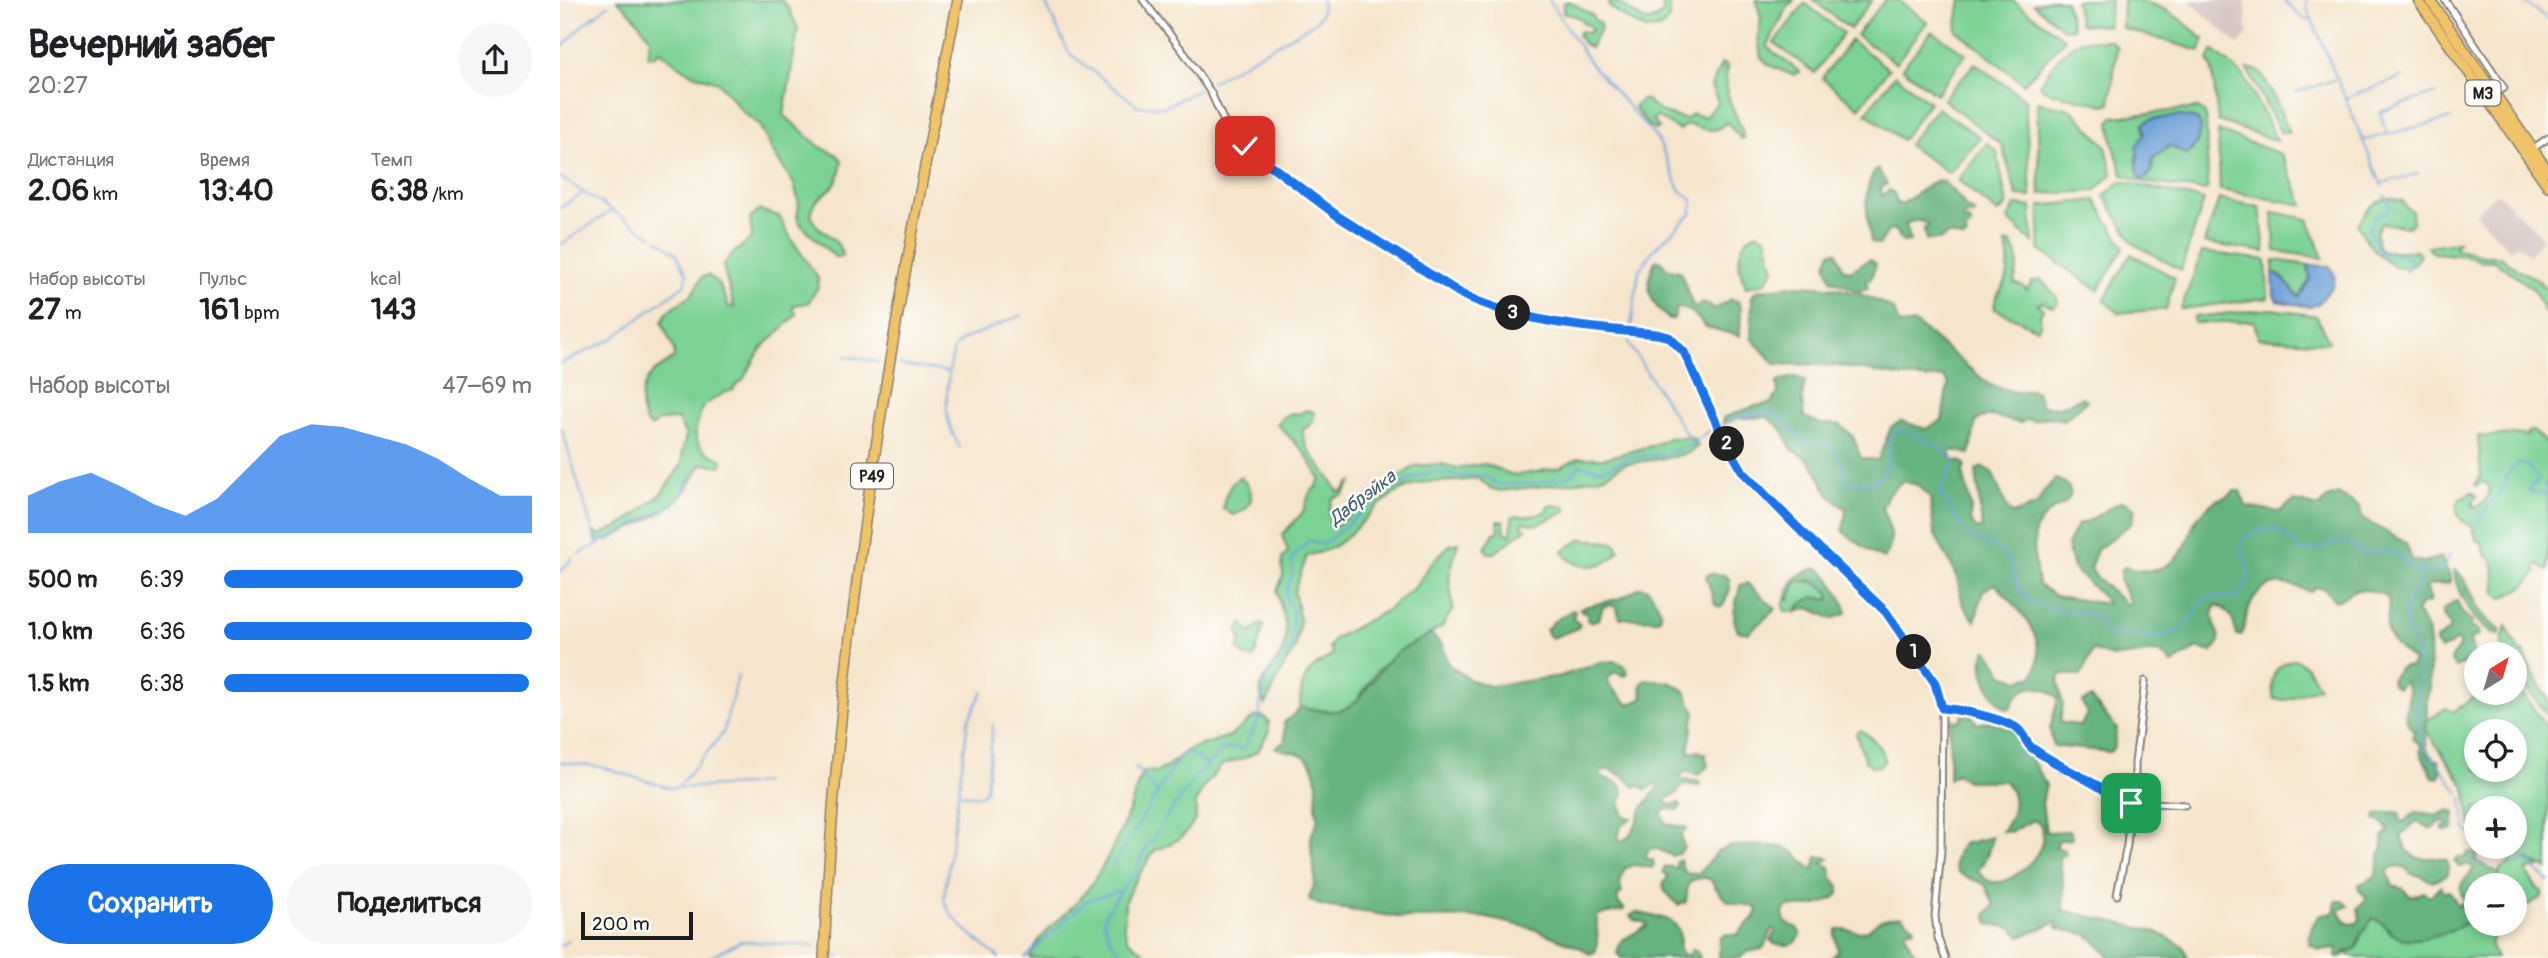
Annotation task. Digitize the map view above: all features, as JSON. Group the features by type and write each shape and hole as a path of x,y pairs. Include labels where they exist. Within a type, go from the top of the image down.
{"highway":[{"name":"Р49","path":"824,958 840,747 865,525 904,271 958,0"},
{"name":"М3","path":"2418,0 2529,152 2548,171"},
{"name":"М3","path":"2430,0 2494,94 2548,186"}],"street":[{"path":"1143,0 1211,93 1226,126 1245,146 1289,181 1350,224 1463,295 1485,305 1576,327 1657,334 1669,337 1684,352 1721,433 1743,472 1886,612 1935,683 1942,708 1941,850 1935,916 1938,938 1945,958"},
{"path":"2445,0 2504,88 2494,94"},
{"path":"2529,152 2548,138"},
{"path":"2117,895 2133,803 2145,681"},
{"path":"1942,708 1964,710 2016,727 2029,746 2060,768 2099,786 2115,798 2133,803 2164,802 2185,805"}],"shaded area":[{"path":"2189,0 2245,0 2248,35 2238,45"},
{"path":"2497,193 2543,238 2529,255 2517,244 2510,250 2475,213"}],"green space":[{"path":"617,0 781,0 788,7 798,29 784,115 820,147 836,154 842,160 837,181 815,202 811,213 815,224 837,243 843,257 835,257 802,226 797,218 799,204 794,184 759,125 742,111 718,82 690,73 660,51 654,56 648,56 650,38 632,14"},
{"path":"1663,0 1669,0 1669,17 1664,26 1654,30 1638,25 1608,5 1611,1 1619,3 1643,20 1649,21 1663,13"},
{"path":"1756,0 1794,0 1787,7 1767,47 1800,72 1792,75 1769,65 1761,57 1758,36 1761,18"},
{"path":"1813,0 1872,0 1850,29"},
{"path":"1885,0 1898,0 1927,22 1896,63 1856,35"},
{"path":"1961,0 2012,0 2065,39 2024,84 1956,30"},
{"path":"2065,0 2073,28 2063,29 2034,4"},
{"path":"2075,0 2111,0 2108,26 2080,24"},
{"path":"2123,0 2148,3 2168,11 2204,39 2200,51 2122,28"},
{"path":"1569,1 1599,22 1601,28 1590,48 1578,35 1580,31 1588,33 1592,30 1590,26 1578,17 1563,13 1563,3"},
{"path":"1805,3 1843,33 1815,73 1774,43"},
{"path":"1932,31 1966,54 1936,94 1902,68"},
{"path":"1851,40 1889,69 1859,108 1822,78"},
{"path":"2083,40 2110,40 2117,47 2110,103 2105,105 2052,93 2043,89 2040,84 2064,52"},
{"path":"2213,50 2244,76 2277,141 2218,121 2212,68 2208,60"},
{"path":"1722,63 1727,66 1729,97 1744,138 1741,139 1727,122 1713,130 1687,124 1679,130 1656,116 1653,120 1659,128 1655,130 1634,107 1641,100 1647,100 1655,108 1670,115 1686,119 1692,114 1705,117 1718,102 1711,86"},
{"path":"1975,63 2025,99 2031,197 2017,196 2002,145 1943,99"},
{"path":"2247,69 2257,70 2262,75 2289,133 2281,133"},
{"path":"1895,75 1929,102 1902,140 1866,113"},
{"path":"2037,102 2071,109 2106,146 2112,174 2095,191 2040,194"},
{"path":"1937,108 1980,137 1949,173 1908,145"},
{"path":"2198,108 2204,112 2208,186 2206,191 2144,182 2123,175 2113,144 2110,121 2113,117","holes":["2181,116 2197,119 2192,150 2188,154 2170,146 2153,158 2153,167 2147,178 2136,159 2139,153 2138,144 2144,135 2143,124 2153,119"]},
{"path":"2218,131 2281,154 2304,205 2220,190"},
{"path":"1987,143 1997,152 2007,205 1998,213 1958,180"},
{"path":"1878,169 1887,184 1881,187 1882,196 1889,190 1894,193 1897,204 1903,203 1935,181 1944,182 1964,206 1974,212 1974,215 1964,215 1963,220 1968,220 1972,225 1965,231 1967,236 1963,239 1949,234 1939,240 1926,240 1924,228 1928,227 1928,224 1915,221 1906,224 1910,241 1903,242 1895,230 1888,231 1879,245 1871,242 1867,193 1872,175"},
{"path":"2121,181 2204,200 2181,270 2134,244 2104,196"},
{"path":"2391,198 2403,201 2412,211 2413,223 2407,227 2382,223 2376,232 2378,245 2382,251 2417,251 2420,254 2413,264 2405,268 2395,266 2376,252 2358,224 2371,206"},
{"path":"2219,199 2260,207 2265,252 2204,243"},
{"path":"2095,200 2124,247 2098,290 2039,250 2040,206"},
{"path":"2016,205 2031,207 2033,243 2008,219"},
{"path":"759,210 779,216 818,278 818,287 808,303 794,305 793,309 797,314 761,349 734,390 703,406 696,439 704,450 722,460 722,466 702,464 675,503 606,541 598,541 595,532 599,535 622,525 660,495 682,464 686,436 678,419 658,421 649,427 641,405 643,390 650,376 674,358 674,350 662,322 667,312 692,294 702,277 708,275 719,284 729,307 734,307 723,266 752,236 750,219"},
{"path":"2273,212 2308,219 2323,258 2275,251"},
{"path":"1758,233 1766,238 1774,269 1765,283 1746,287 1741,271 1741,248 1750,237"},
{"path":"2458,242 2456,249 2482,256 2500,256 2518,270 2537,279 2548,291 2548,315 2534,290 2496,262 2434,253 2428,247"},
{"path":"2006,243 2010,243 2014,248 2018,258 2014,283 2027,290 2032,282 2041,280 2055,294 2058,303 2053,307 2042,302 2037,304 2043,309 2040,315 2041,323 2037,329 1995,309 1995,300 2008,274"},
{"path":"1837,251 1843,269 1850,271 1870,259 1876,264 1871,279 1867,281 1868,289 1858,291 1831,280 1826,264 1831,252"},
{"path":"2202,252 2266,260 2268,298 2181,309"},
{"path":"2131,254 2175,278 2166,309 2118,313 2104,300"},
{"path":"1661,260 1666,268 1680,271 1694,308 1701,303 1714,309 1731,299 1738,301 1741,308 1740,336 1706,327 1692,312 1677,307 1674,319 1669,319 1662,313 1652,300 1649,286 1655,261"},
{"path":"2274,260 2308,265 2310,279 2299,297 2281,276 2273,272"},
{"path":"1795,285 1846,290 1883,303 1894,310 1899,325 1915,323 1990,385 2015,392 2037,392 2042,406 2059,407 2083,397 2087,401 2064,420 2048,417 2033,421 2027,419 2021,423 1987,416 1976,421 1970,454 1952,450 1950,453 1953,460 1965,465 1963,472 1971,507 1970,520 1976,528 1982,528 1976,470 1982,467 1992,472 2008,510 2013,514 2037,505 2044,491 2055,479 2069,488 2069,499 2053,509 2035,530 2034,555 2038,584 2055,596 2107,604 2073,568 2067,545 2077,525 2123,501 2135,508 2132,523 2097,550 2090,567 2095,576 2126,604 2130,603 2120,580 2121,569 2125,567 2151,570 2174,561 2187,542 2199,516 2215,501 2234,491 2240,491 2246,506 2279,512 2294,501 2320,507 2327,498 2338,494 2359,506 2363,519 2406,543 2412,560 2424,562 2441,557 2451,578 2449,583 2426,588 2431,600 2427,604 2422,603 2417,612 2429,634 2430,688 2427,697 2426,748 2427,754 2439,761 2438,778 2433,777 2420,752 2419,743 2412,739 2414,731 2406,717 2408,688 2404,681 2398,688 2391,680 2399,669 2404,666 2411,667 2413,660 2388,634 2387,596 2364,590 2355,590 2335,601 2325,589 2315,587 2310,592 2289,585 2271,585 2257,594 2247,614 2241,636 2236,635 2228,612 2215,605 2213,616 2219,640 2216,648 2211,652 2197,648 2172,664 2160,652 2119,657 2093,650 2081,676 2061,674 2058,681 2063,705 2060,722 2081,726 2087,713 2082,702 2091,698 2117,729 2114,747 2110,752 2053,746 2050,729 2058,698 2043,689 2027,687 2014,699 2011,708 2007,709 1996,698 1984,674 1983,657 1986,650 2005,676 2020,680 2033,676 2038,663 2038,650 2030,625 1995,584 1983,591 1975,621 1963,605 1956,574 1934,533 1930,498 1918,485 1902,481 1887,496 1882,508 1890,528 1891,539 1884,559 1843,532 1846,509 1828,493 1811,463 1792,450 1782,429 1767,417 1739,418 1724,424 1723,418 1771,403 1778,393 1777,381 1794,377 1805,380 1802,399 1804,417 1821,424 1839,424 1853,436 1861,458 1878,460 1891,427 1901,421 1926,429 1942,420 1949,385 1944,377 1907,377 1837,366 1775,364 1751,338 1752,296 1756,291"},
{"path":"2272,309 2316,316 2329,341 2258,338 2254,321 2194,323 2194,317"},
{"path":"1307,410 1314,412 1312,423 1303,429 1306,446 1311,454 1338,492 1352,482 1343,495 1333,498 1330,505 1331,520 1335,527 1352,513 1357,504 1415,466 1440,464 1458,468 1485,464 1517,475 1559,468 1579,458 1606,458 1654,445 1668,438 1692,437 1698,446 1690,452 1673,457 1624,464 1605,476 1570,483 1500,491 1490,488 1478,478 1414,485 1393,495 1342,541 1327,550 1307,556 1294,592 1300,620 1295,649 1265,706 1261,697 1263,681 1281,654 1286,639 1277,590 1283,577 1282,559 1288,551 1282,535 1303,512 1310,492 1320,478 1304,452 1277,424 1286,415"},
{"path":"2533,431 2548,445 2548,570 2537,564 2537,572 2525,586 2503,598 2496,593 2491,559 2485,554 2472,526 2460,518 2457,504 2461,498 2472,492 2477,496 2473,501 2475,507 2482,504 2488,495 2488,485 2483,482 2477,486 2475,484 2481,476 2478,436 2528,436 2527,432"},
{"path":"1240,477 1249,488 1251,499 1245,508 1233,515 1223,509 1223,505 1230,487"},
{"path":"1553,505 1566,507 1566,511 1537,525 1523,522 1522,526 1526,529 1494,553 1488,553 1485,548 1494,533 1499,531 1498,521 1504,521 1505,532 1511,535 1512,516 1535,515"},
{"path":"1581,539 1615,543 1619,550 1607,561 1599,564 1591,566 1574,563 1563,551"},
{"path":"1458,543 1449,576 1453,609 1442,627 1395,654 1377,671 1353,706 1341,711 1300,708 1305,680 1315,666 1333,653 1329,648 1335,638 1387,610 1416,586 1432,562 1450,545"},
{"path":"1818,568 1831,581 1847,613 1832,619 1809,608 1796,612 1809,599 1830,599 1826,589 1813,582 1797,582 1789,599 1786,598 1790,585 1797,577"},
{"path":"2455,569 2467,584 2485,617 2500,629 2500,635 2484,628 2469,609 2458,587"},
{"path":"1710,573 1729,578 1730,589 1723,606 1715,604 1706,576"},
{"path":"1796,582 1820,585 1827,590 1831,599 1800,605 1796,612 1785,611 1783,606 1786,598 1789,599"},
{"path":"1747,583 1776,609 1748,633 1738,631 1734,619 1740,585"},
{"path":"1640,587 1648,589 1656,601 1661,616 1658,620 1620,618 1616,606 1609,605 1603,607 1599,619 1590,622 1587,620 1588,613 1581,611 1580,608 1621,598"},
{"path":"2457,601 2462,613 2472,621 2470,628 2477,628 2479,635 2470,639 2471,642 2464,642 2464,663 2456,668 2451,661 2459,642 2456,640 2440,650 2435,644 2436,640 2448,631 2450,626 2443,616 2443,610"},
{"path":"1572,610 1575,611 1573,618 1580,625 1578,628 1552,638 1547,634 1546,630 1553,622"},
{"path":"1243,623 1250,633 1261,624 1264,626 1254,658 1246,657 1238,649 1241,642 1238,630"},
{"path":"2506,626 2515,642 2502,642"},
{"path":"1431,634 1443,646 1448,664 1471,680 1491,686 1561,676 1601,662 1615,661 1624,665 1628,673 1625,676 1615,672 1608,678 1610,686 1629,705 1643,698 1641,685 1646,679 1669,682 1684,690 1695,712 1688,752 1698,751 1705,754 1708,766 1699,775 1686,772 1681,775 1682,780 1698,781 1700,784 1684,784 1666,802 1671,805 1679,803 1681,806 1678,810 1667,809 1661,812 1666,824 1686,827 1681,835 1684,847 1680,853 1673,856 1655,848 1649,849 1645,858 1653,860 1652,868 1633,865 1624,869 1620,884 1622,893 1618,895 1618,903 1624,910 1598,915 1595,952 1589,954 1581,948 1531,928 1482,917 1405,918 1323,906 1310,901 1315,882 1311,839 1318,817 1316,778 1313,766 1305,757 1275,747 1285,741 1284,723 1300,708 1334,711 1351,705 1393,656","holes":["1609,769 1626,778 1634,787 1638,785 1646,790 1657,783 1659,787 1647,801 1633,830 1622,841 1618,838 1621,826 1632,818 1624,816 1620,804 1624,791 1620,784 1600,776 1601,772"]},
{"path":"2295,659 2307,667 2319,687 2286,700 2274,699 2272,684 2275,673 2282,665"},
{"path":"2527,660 2548,699 2548,716 2527,688"},
{"path":"2527,700 2548,729 2548,869 2527,859 2527,796 2466,796 2465,787 2422,724 2446,708 2453,712 2464,704 2527,705"},
{"path":"1963,715 1972,716 1977,724 1989,721 2015,730 2046,785 2042,802 2046,832 2071,831 2072,839 2059,840 2056,847 2065,850 2066,855 2059,856 2064,889 2063,910 2157,932 2183,946 2188,958 2112,958 2088,935 2057,928 2056,922 2020,937 2013,928 1989,924 1986,915 1994,905 1985,885 1963,876 1955,868 1962,844 1992,837 1987,855 1978,870 1985,879 2004,881 2024,869 2038,851 2042,840 2041,825 2033,820 2011,832 2002,831 2010,819 2013,806 2012,793 2005,781 1967,781 1956,774 1949,779 1950,720 1959,721"},
{"path":"1263,716 1269,722 1269,731 1258,751 1222,765 1203,788 1196,802 1196,819 1185,834 1154,851 1131,888 1125,901 1124,926 1127,939 1148,958 1092,958 1080,954 1065,958 1030,958 1040,940 1075,904 1100,870 1125,822 1141,774 1167,767 1189,749 1230,736 1254,717"},
{"path":"1860,730 1879,746 1885,760 1879,766 1873,767 1865,761 1856,733"},
{"path":"2449,810 2455,813 2453,830 2444,831 2442,828 2449,825 2445,821 2432,829 2417,822 2401,835 2405,846 2415,857 2447,860 2449,868 2446,876 2432,882 2399,866 2390,868 2387,873 2393,886 2403,889 2410,896 2423,892 2430,896 2441,886 2443,891 2450,891 2458,906 2464,902 2464,924 2437,935 2413,939 2394,935 2373,918 2361,934 2357,948 2340,957 2336,956 2337,948 2319,950 2309,944 2313,924 2321,914 2335,910 2335,901 2344,901 2348,906 2340,912 2346,922 2357,923 2360,919 2358,908 2367,898 2358,885 2375,877 2383,837 2388,831 2383,823 2375,820 2376,815 2400,813 2400,820 2404,822 2416,812 2439,815"},
{"path":"1730,846 1787,848 1814,869 1817,857 1827,857 1829,859 1822,863 1830,867 1832,878 1839,886 1839,894 1815,905 1787,906 1783,913 1785,922 1797,928 1801,935 1793,944 1774,944 1771,940 1776,930 1772,929 1762,949 1747,952 1740,958 1719,958 1720,937 1727,934 1737,935 1755,916 1757,909 1729,902 1710,879 1703,878 1688,884 1686,902 1678,905 1664,890 1663,884 1668,877 1663,871 1665,866 1677,868 1676,862 1679,859 1687,874 1699,873 1718,851"},
{"path":"2458,857 2474,860 2500,873 2471,873 2474,868 2467,864 2459,867 2454,861"},
{"path":"2510,859 2527,859 2539,867 2529,869 2527,873 2499,873 2501,868 2509,864"},
{"path":"2527,873 2542,892 2542,897 2527,905"},
{"path":"2464,880 2464,902 2460,889"},
{"path":"1636,912 1672,922 1679,932 1681,954 1690,955 1692,949 1700,958 1621,958 1617,953 1621,941 1647,926 1630,916"},
{"path":"1901,916 1915,927 1914,930 1907,929 1905,932 1912,949 1923,958 1831,958 1838,951 1835,934 1837,929 1862,932 1881,920"},
{"path":"2373,918 2384,923 2394,934 2464,921 2464,936 2494,936 2490,944 2496,958 2358,958 2343,953 2357,948 2361,934"}],"water":[{"path":"2181,116 2197,119 2201,125 2195,145 2187,155 2170,146 2153,158 2150,174 2142,180 2137,170 2136,147 2144,135 2143,124 2152,119"},
{"path":"2308,265 2330,266 2335,276 2333,286 2318,304 2310,307 2277,301 2274,296 2273,272 2281,276 2299,297 2310,279"}],"waterway":[{"path":"1044,0 1069,53 1138,106 1164,107 1198,90"},
{"path":"1211,82 1314,23 1321,15 1322,0"},
{"path":"1549,0 1590,63 1658,140 1680,190 1692,199 1692,213 1653,250 1639,271 1631,327"},
{"path":"2283,0 2302,18 2311,18"},
{"path":"2307,0 2306,5 2382,186"},
{"path":"2521,0 2548,19"},
{"path":"560,49 583,25 608,5"},
{"path":"2346,98 2403,77"},
{"path":"2296,92 2334,80"},
{"path":"2387,134 2380,112 2436,93"},
{"path":"2365,140 2452,118"},
{"path":"2382,183 2418,174"},
{"path":"560,177 652,236"},
{"path":"560,208 582,193"},
{"path":"2385,195 2390,206 2387,212 2376,215 2369,229 2382,254 2402,254 2409,258 2412,262 2406,272"},
{"path":"560,245 611,211"},
{"path":"560,364 612,339 685,284 687,274 676,253 658,240"},
{"path":"949,372 954,348 962,340 1022,315"},
{"path":"1629,336 1629,344 1692,443"},
{"path":"846,356 878,362"},
{"path":"900,365 949,372 948,420 960,448"},
{"name":"Дабрэйка","path":"1125,958 1109,937 1104,921 1106,912 1137,869 1146,848 1198,774 1225,748 1244,749 1260,716 1260,703 1267,675 1278,668 1281,655 1290,649 1293,643 1293,609 1286,599 1293,573 1291,559 1310,540 1322,545 1376,501 1421,475 1439,472 1457,476 1478,475 1487,477 1497,485 1530,484 1569,477 1580,465 1602,470 1631,457 1667,454 1693,444 1708,431 1737,418 1762,412 1775,413 1809,445 1819,443 1832,448 1840,459 1848,482 1863,483 1875,480 1884,471 1889,456 1890,437 1901,428 1936,446 1955,462 1940,490 1945,501 1965,532 2002,552 2020,589 2028,599 2044,607 2087,614 2097,619 2108,634 2144,638 2163,635 2184,626 2204,600 2210,597 2237,599 2249,581 2247,563 2240,550 2241,541 2252,533 2275,528 2292,540 2302,552 2339,542 2363,553 2385,551 2399,555 2409,567 2430,573 2444,569 2451,552"},
{"path":"562,429 596,543"},
{"name":"Дабрэйка","path":"2477,521 2506,485 2506,477 2517,463 2527,465 2538,479 2535,484 2531,484 2529,491 2544,494 2548,492"},
{"path":"579,554 674,504 680,498 690,476"},
{"name":"Дабрэйка","path":"2548,481 2544,487 2548,490"},
{"path":"560,572 573,557"},
{"path":"2420,571 2418,586 2405,608 2406,621 2418,658 2416,722 2424,745 2459,793"},
{"path":"679,786 723,733 738,676"},
{"path":"983,691 968,721 944,899 959,923 999,958"},
{"path":"961,794 980,796 986,790 993,725"},
{"path":"1113,866 1179,757 1186,753 1194,755 1207,765"},
{"path":"560,762 601,767 670,788 751,785 764,782"},
{"path":"1135,767 1157,792"},
{"path":"2462,798 2464,814"},
{"path":"2523,859 2548,881"},
{"path":"1025,958 1086,901 1119,891"},
{"path":"560,946 569,940"},
{"path":"708,958 741,941 814,946"}],"route":[{"path":"1245,146 1339,217 1463,295 1485,305 1540,321 1669,337 1684,352 1721,433 1743,472 1886,612 1935,683 1942,708 1964,710 2016,727 2029,746 2060,768 2099,786 2120,801 2131,803"}]}
